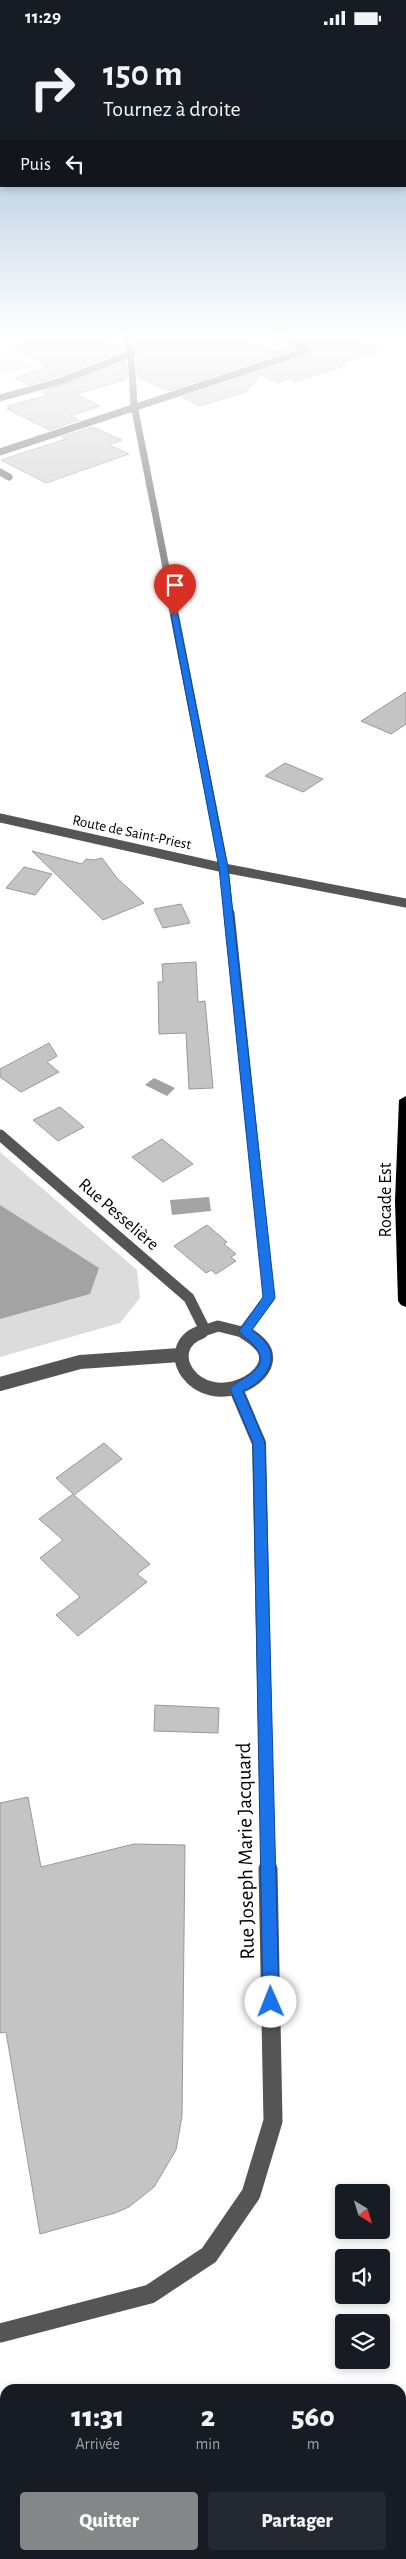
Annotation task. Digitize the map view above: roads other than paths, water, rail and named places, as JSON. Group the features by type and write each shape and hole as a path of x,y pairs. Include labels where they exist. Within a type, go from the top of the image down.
{"highway":[{"name":"Rocade Est","path":"406,1100 402,1201 406,1301"}],"street":[{"path":"143,451 224,868 269,1298 245,1331"},
{"path":"0,472 9,477"},
{"name":"Route de Saint-Priest","path":"0,817 224,868 406,903"},
{"name":"Rue Pesselière","path":"0,1135 189,1298 204,1328"},
{"path":"232,1326 245,1331 262,1346 265,1357 264,1367 258,1376 248,1384 236,1389 222,1391 196,1384 181,1366 180,1355 187,1339 204,1328 232,1326"},
{"path":"0,1384 80,1362 180,1355"},
{"name":"Rue Joseph Marie Jacquard","path":"0,2333 150,2294 209,2255 250,2194 273,2121 259,1443 236,1389"}]}
